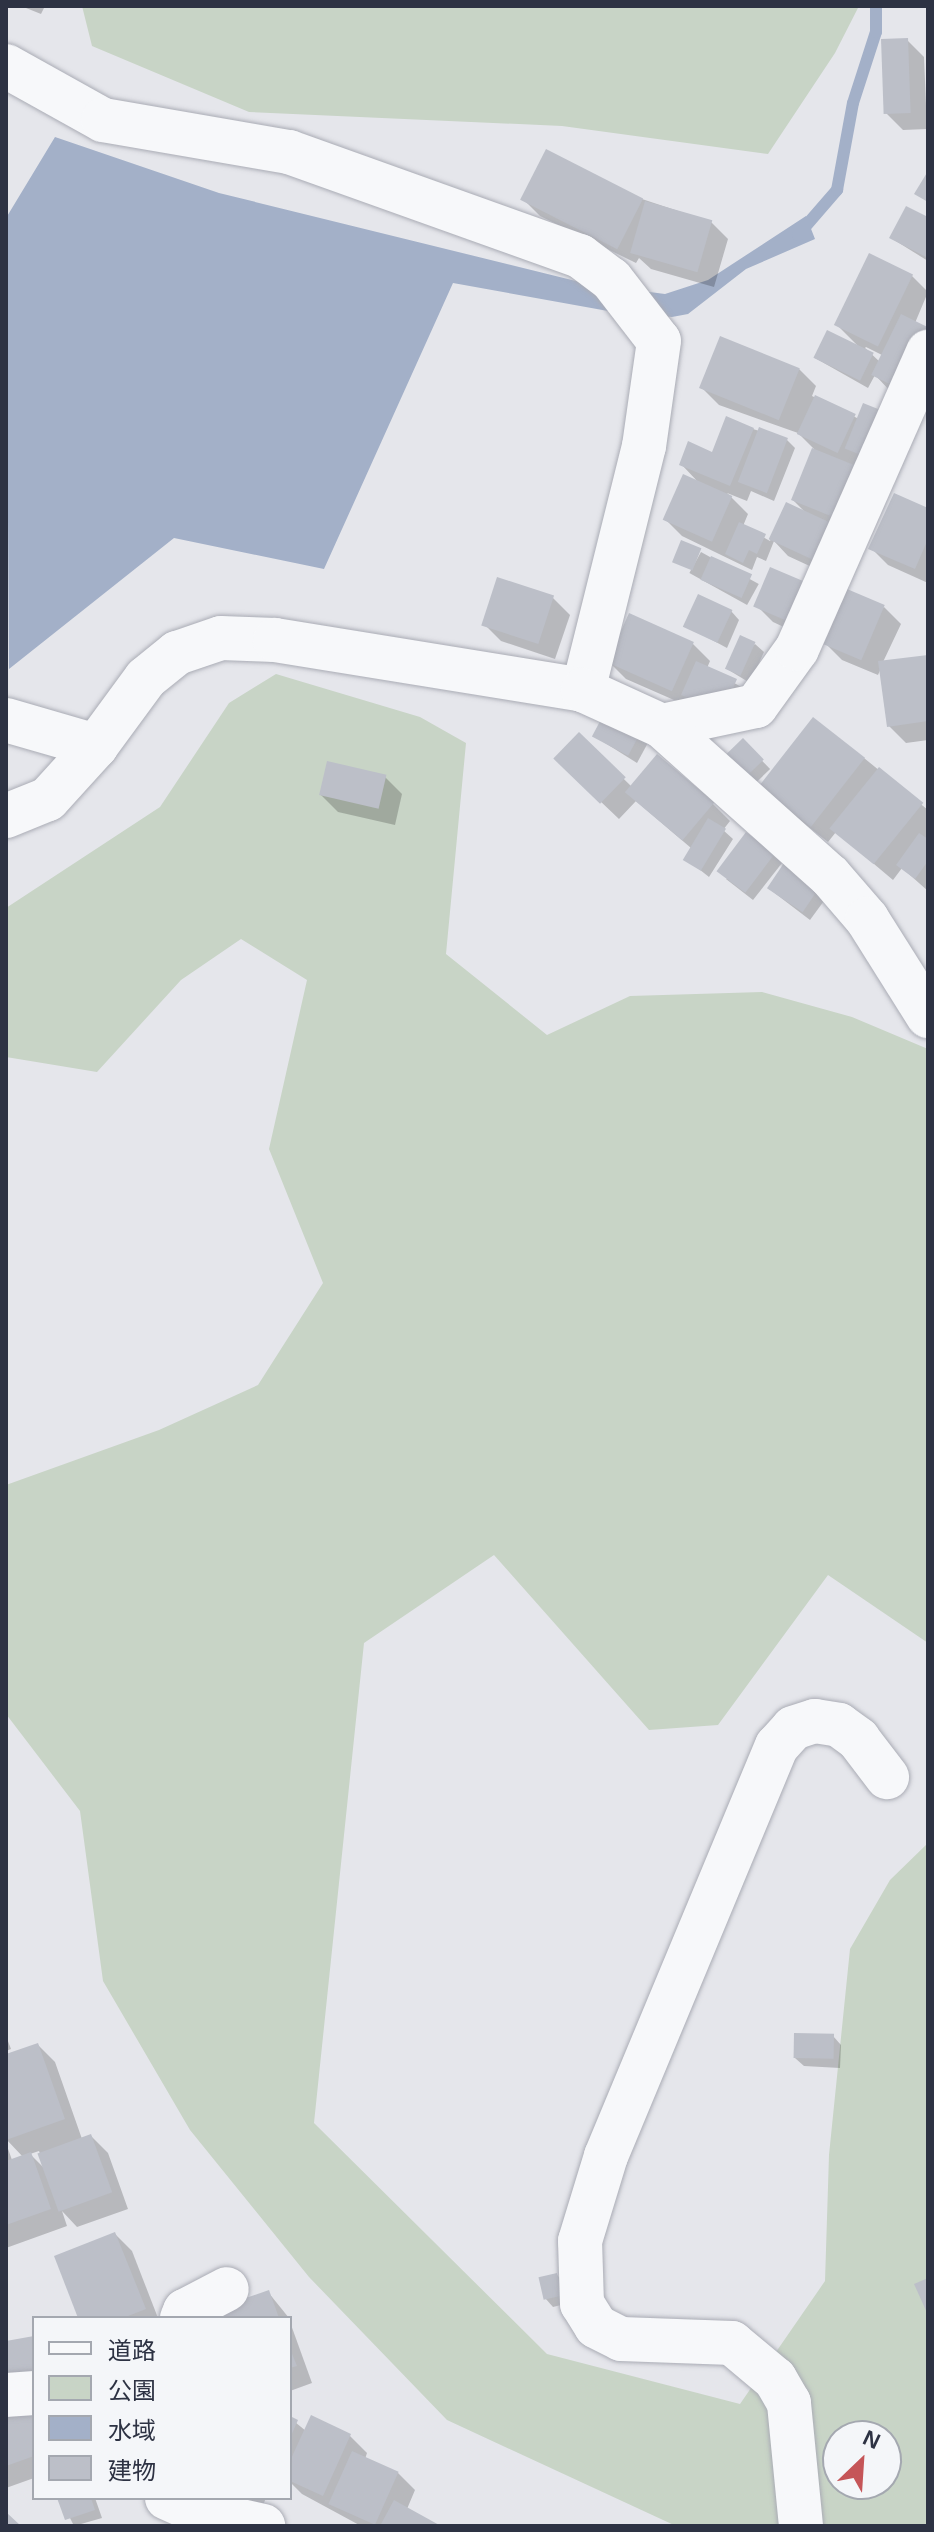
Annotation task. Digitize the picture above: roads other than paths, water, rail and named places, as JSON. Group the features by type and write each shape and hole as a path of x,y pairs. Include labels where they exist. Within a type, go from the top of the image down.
{"street":[{"path":"6,66 103,120 289,152 580,256 611,279 659,341 644,446 583,690"},
{"path":"662,726 756,706 797,649 928,352"},
{"path":"6,816 48,799 96,746 146,678 177,653 221,638 275,640 583,690 608,697 662,726 830,876 867,919 928,1016"},
{"path":"6,720 96,746"},
{"path":"801,2526 789,2403 775,2379 732,2343 621,2339 596,2326 582,2304 580,2241 606,2156 777,1746 793,1728 815,1721 839,1725 858,1739 887,1777"},
{"path":"183,2316 185,2311 227,2289"},
{"path":"6,2395 32,2393"},
{"path":"171,2500 196,2511 263,2526"}],"water":[{"path":"55,137 219,193 588,284 665,294 708,280 806,216 815,239 746,269 688,314 672,317 608,311 453,283 324,569 174,538 9,669 6,218"}],"waterway":[{"path":"798,235 837,190 853,103 876,32 876,6"}]}
